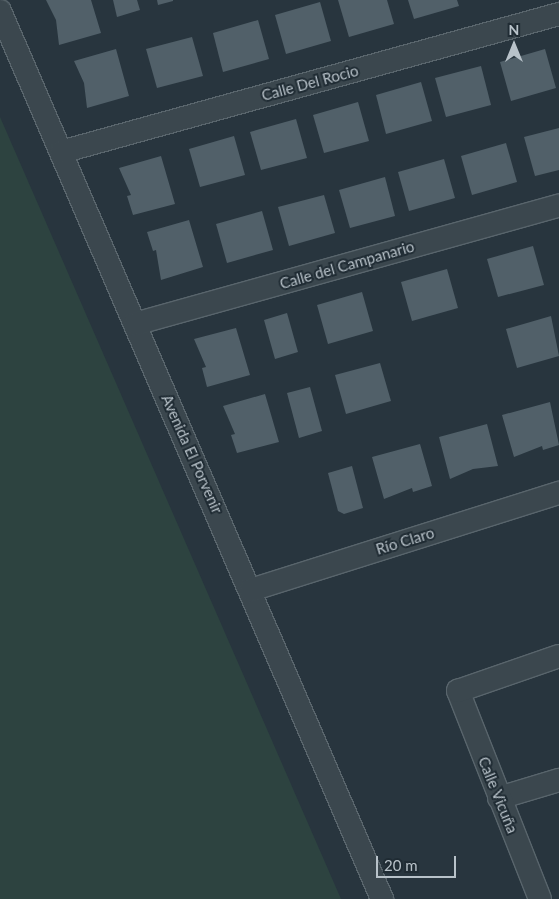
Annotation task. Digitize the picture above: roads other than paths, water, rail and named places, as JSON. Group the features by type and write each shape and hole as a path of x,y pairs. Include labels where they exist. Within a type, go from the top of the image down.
{"street":[{"name":"Avenida El Porvenir","path":"0,11 251,590 382,899"},
{"name":"Calle Del Rocio","path":"61,152 559,14"},
{"name":"Calle del Campanario","path":"136,324 559,206"},
{"name":"Río Claro","path":"251,590 559,493"},
{"name":"Calle Vicuña","path":"540,899 458,691 559,656"},
{"path":"499,798 559,780"}]}
